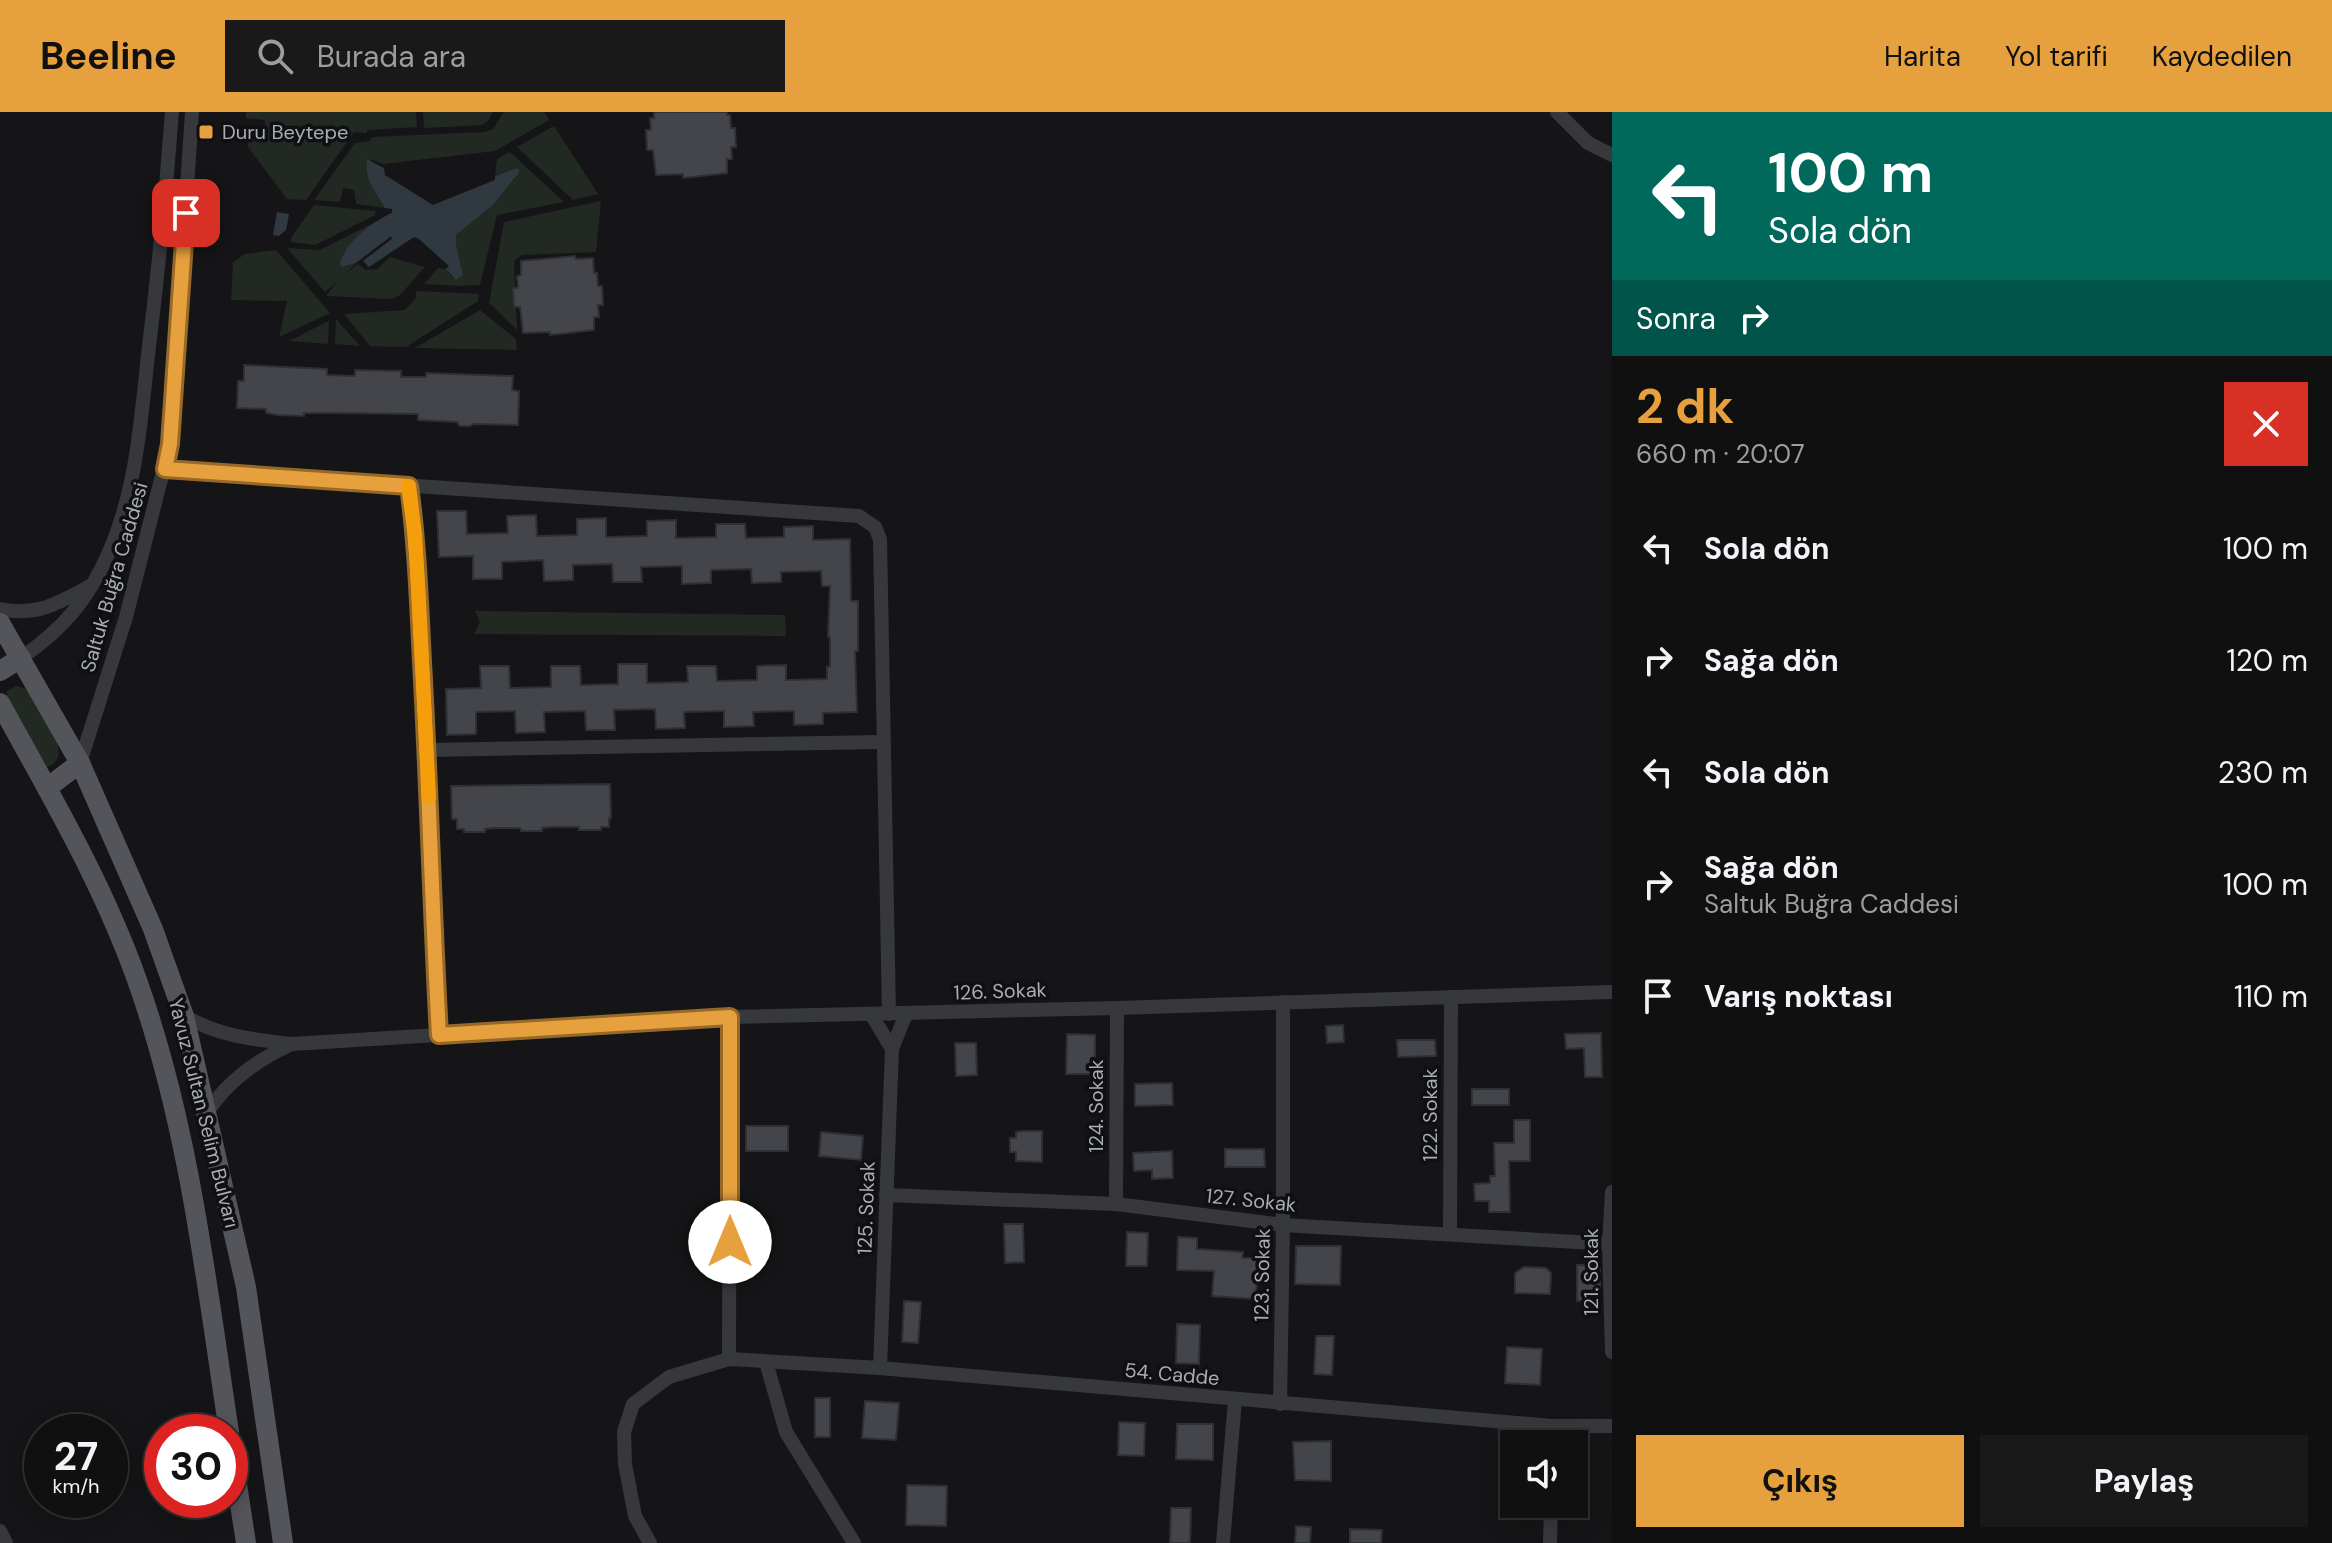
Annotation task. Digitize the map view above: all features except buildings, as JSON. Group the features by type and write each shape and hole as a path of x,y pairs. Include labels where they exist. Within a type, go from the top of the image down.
{"main road":[{"name":"Yavuz Sultan Selim Bulvarı","path":"0,623 80,763 153,929 184,1016 246,1287 283,1543"},
{"path":"0,671 21,658"},
{"name":"Yavuz Sultan Selim Bulvarı","path":"0,703 105,899 138,982 170,1087 193,1193 226,1414"},
{"path":"47,788 80,763"},
{"path":"242,1518 246,1543"}],"street":[{"name":"Saltuk Buğra Caddesi","path":"21,658 55,633 79,606 109,553 123,514 140,430 172,112"},
{"name":"Saltuk Buğra Caddesi","path":"80,763 126,617 170,444 192,112"},
{"path":"1557,112 1588,143 1612,155"},
{"path":"165,469 859,516 875,527 880,539 889,1014"},
{"path":"409,486 415,534 427,750 439,1035"},
{"path":"0,609 44,609 92,585"},
{"path":"427,750 883,742"},
{"name":"126. Sokak","path":"292,1044 730,1017 1612,992"},
{"name":"122. Sokak","path":"1450,1233 1451,997"},
{"name":"123. Sokak","path":"1280,1404 1283,1002"},
{"name":"124. Sokak","path":"1116,1204 1117,1008"},
{"path":"871,1014 892,1049"},
{"name":"125. Sokak","path":"880,1368 892,1049 906,1014"},
{"path":"184,1016 224,1034 292,1044"},
{"path":"650,1543 635,1516 625,1464 624,1432 633,1404 669,1377 729,1359 730,1017"},
{"path":"207,1112 237,1077 292,1044"},
{"name":"121. Sokak","path":"1612,1192 1612,1352"},
{"name":"127. Sokak","path":"886,1195 1116,1204 1283,1225 1611,1244"},
{"name":"54. Cadde","path":"729,1359 880,1368 1552,1426 1612,1426"},
{"path":"766,1362 786,1432 855,1543"},
{"path":"1223,1543 1235,1400"},
{"path":"1552,1426 1552,1430"},
{"path":"1550,1543 1551,1518"},
{"path":"0,1531 6,1543"}],"shaded area":[{"path":"246,112 416,112 417,127 354,132 306,200 287,199 248,147 248,139 264,140 265,120 246,118"},
{"path":"423,112 493,112 482,125 424,128"},
{"path":"504,112 544,112 549,120 495,151 383,164 370,159 373,189 385,208 356,204 354,190 343,188 340,202 314,200 355,143 370,141 372,137 485,132 493,129"},
{"path":"554,126 598,194 573,200 517,147"},
{"path":"510,152 564,202 497,215 480,285 424,284 438,268 446,269 452,277 463,275 456,235 493,205 517,176 515,168 495,176 497,159"},
{"path":"367,159 384,168 385,175 433,205 495,180 495,176 516,168 519,173 493,205 456,235 463,275 456,280 446,269 449,266 414,237 369,267 363,261 393,238 390,237 356,263 342,267 343,256 353,241 368,227 392,213 392,209 385,208 371,185"},
{"path":"601,201 596,252 522,255 514,261 517,330 489,303 504,222"},
{"path":"314,205 376,211 375,215 315,245 291,242"},
{"path":"277,212 289,214 286,230 279,236 273,235"},
{"path":"377,221 344,252 342,267 356,263 344,275 358,264 366,270 377,269 390,257 425,267 400,295 391,299 326,296 337,282 325,292 287,248 320,250"},
{"path":"276,250 330,313 279,337 287,301 231,300 233,262 245,254"},
{"path":"416,291 479,294 478,301 406,347 370,346 344,314 405,310 416,298"},
{"path":"480,310 516,339 517,350 415,348"},
{"path":"336,319 360,346 335,344"},
{"path":"329,321 328,344 289,341"},
{"path":"475,611 785,615 786,636 474,634 480,622"},
{"path":"16,686 32,694 54,734 58,755 55,763 46,767 7,699 7,691"}],"slow traffic":[{"path":"408,486 415,534 429,797"}],"place":[{"name":"Duru Beytepe","path":"206,132"}],"route":[{"path":"186,213 170,444 165,469 409,486 415,534 427,750 439,1035 730,1017 730,1242"}]}
